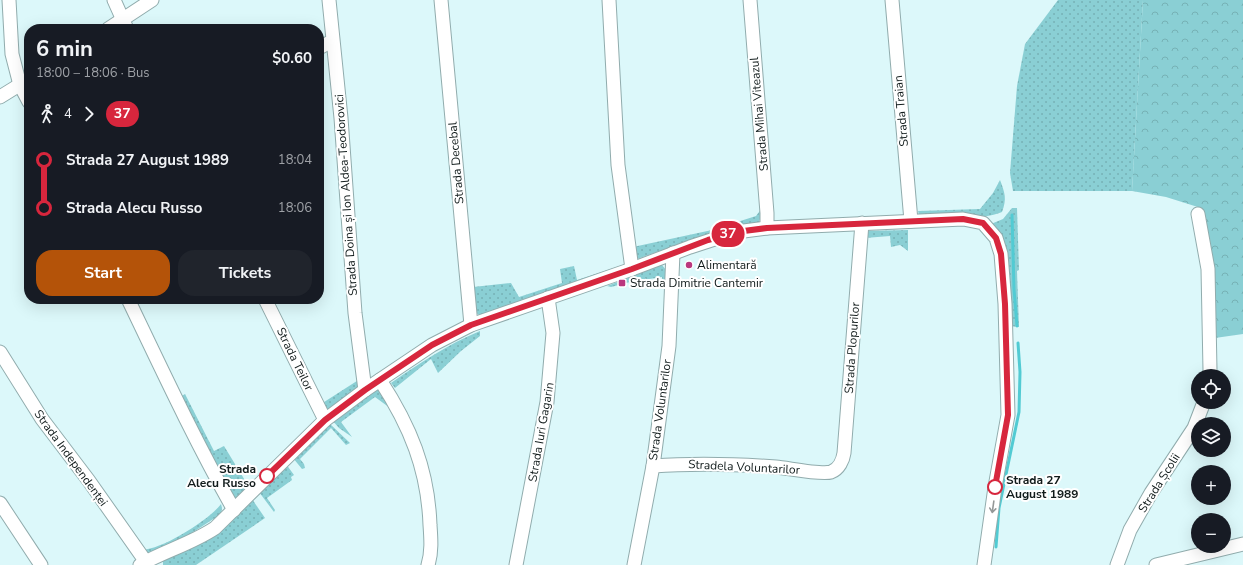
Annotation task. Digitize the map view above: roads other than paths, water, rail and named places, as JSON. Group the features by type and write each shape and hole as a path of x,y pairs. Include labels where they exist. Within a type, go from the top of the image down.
{"street":[{"path":"9,0 12,54 24,80"},
{"path":"114,0 125,24 152,0"},
{"name":"Strada Doina și Ion Aldea-Teodorovici","path":"329,0 332,41 342,118 355,314 365,390"},
{"name":"Strada Decebal","path":"441,0 471,325"},
{"path":"609,0 618,165 632,269"},
{"name":"Strada Mihai Viteazul","path":"750,0 768,213 767,228"},
{"name":"Strada Traian","path":"892,0 911,221"},
{"path":"324,45 332,41"},
{"path":"0,97 24,83"},
{"path":"1198,214 1208,269 1210,369"},
{"path":"150,562 203,536 215,528 325,420 365,390 432,345 471,325 736,232 767,228 963,219 983,223 996,238 1001,254 1005,304 1008,415 995,487 984,565"},
{"name":"Strada Plopurilor","path":"834,470 843,460 844,453 862,223"},
{"name":"Strada Voluntarilor","path":"634,565 652,466 668,346 673,253"},
{"name":"Strada Iuri Gagarin","path":"516,565 548,402 553,333 548,298"},
{"path":"130,304 202,452 234,510"},
{"name":"Strada Teilor","path":"267,304 325,420"},
{"name":"Strada Independenței","path":"0,352 42,419 150,562"},
{"path":"380,380 405,421 422,467 428,493 430,517 428,565"},
{"name":"Strada Școlii","path":"1117,565 1134,524 1151,492 1194,428 1201,409"},
{"name":"Stradela Voluntarilor","path":"652,466 723,464 776,467 826,473 834,470"},
{"path":"0,503 42,565"},
{"path":"1159,565 1243,544"}],"waterway":[{"path":"1012,215 1014,289 1017,326"},
{"path":"996,547 999,508 1019,412 1020,372 1018,343"}],"place":[{"name":"Alimentară","path":"689,265"},
{"name":"Strada Dimitrie Cantemir","path":"622,283"},
{"name":"Strada Alecu Russo","path":"267,476"},
{"name":"Strada 27 August 1989","path":"995,487"}]}
